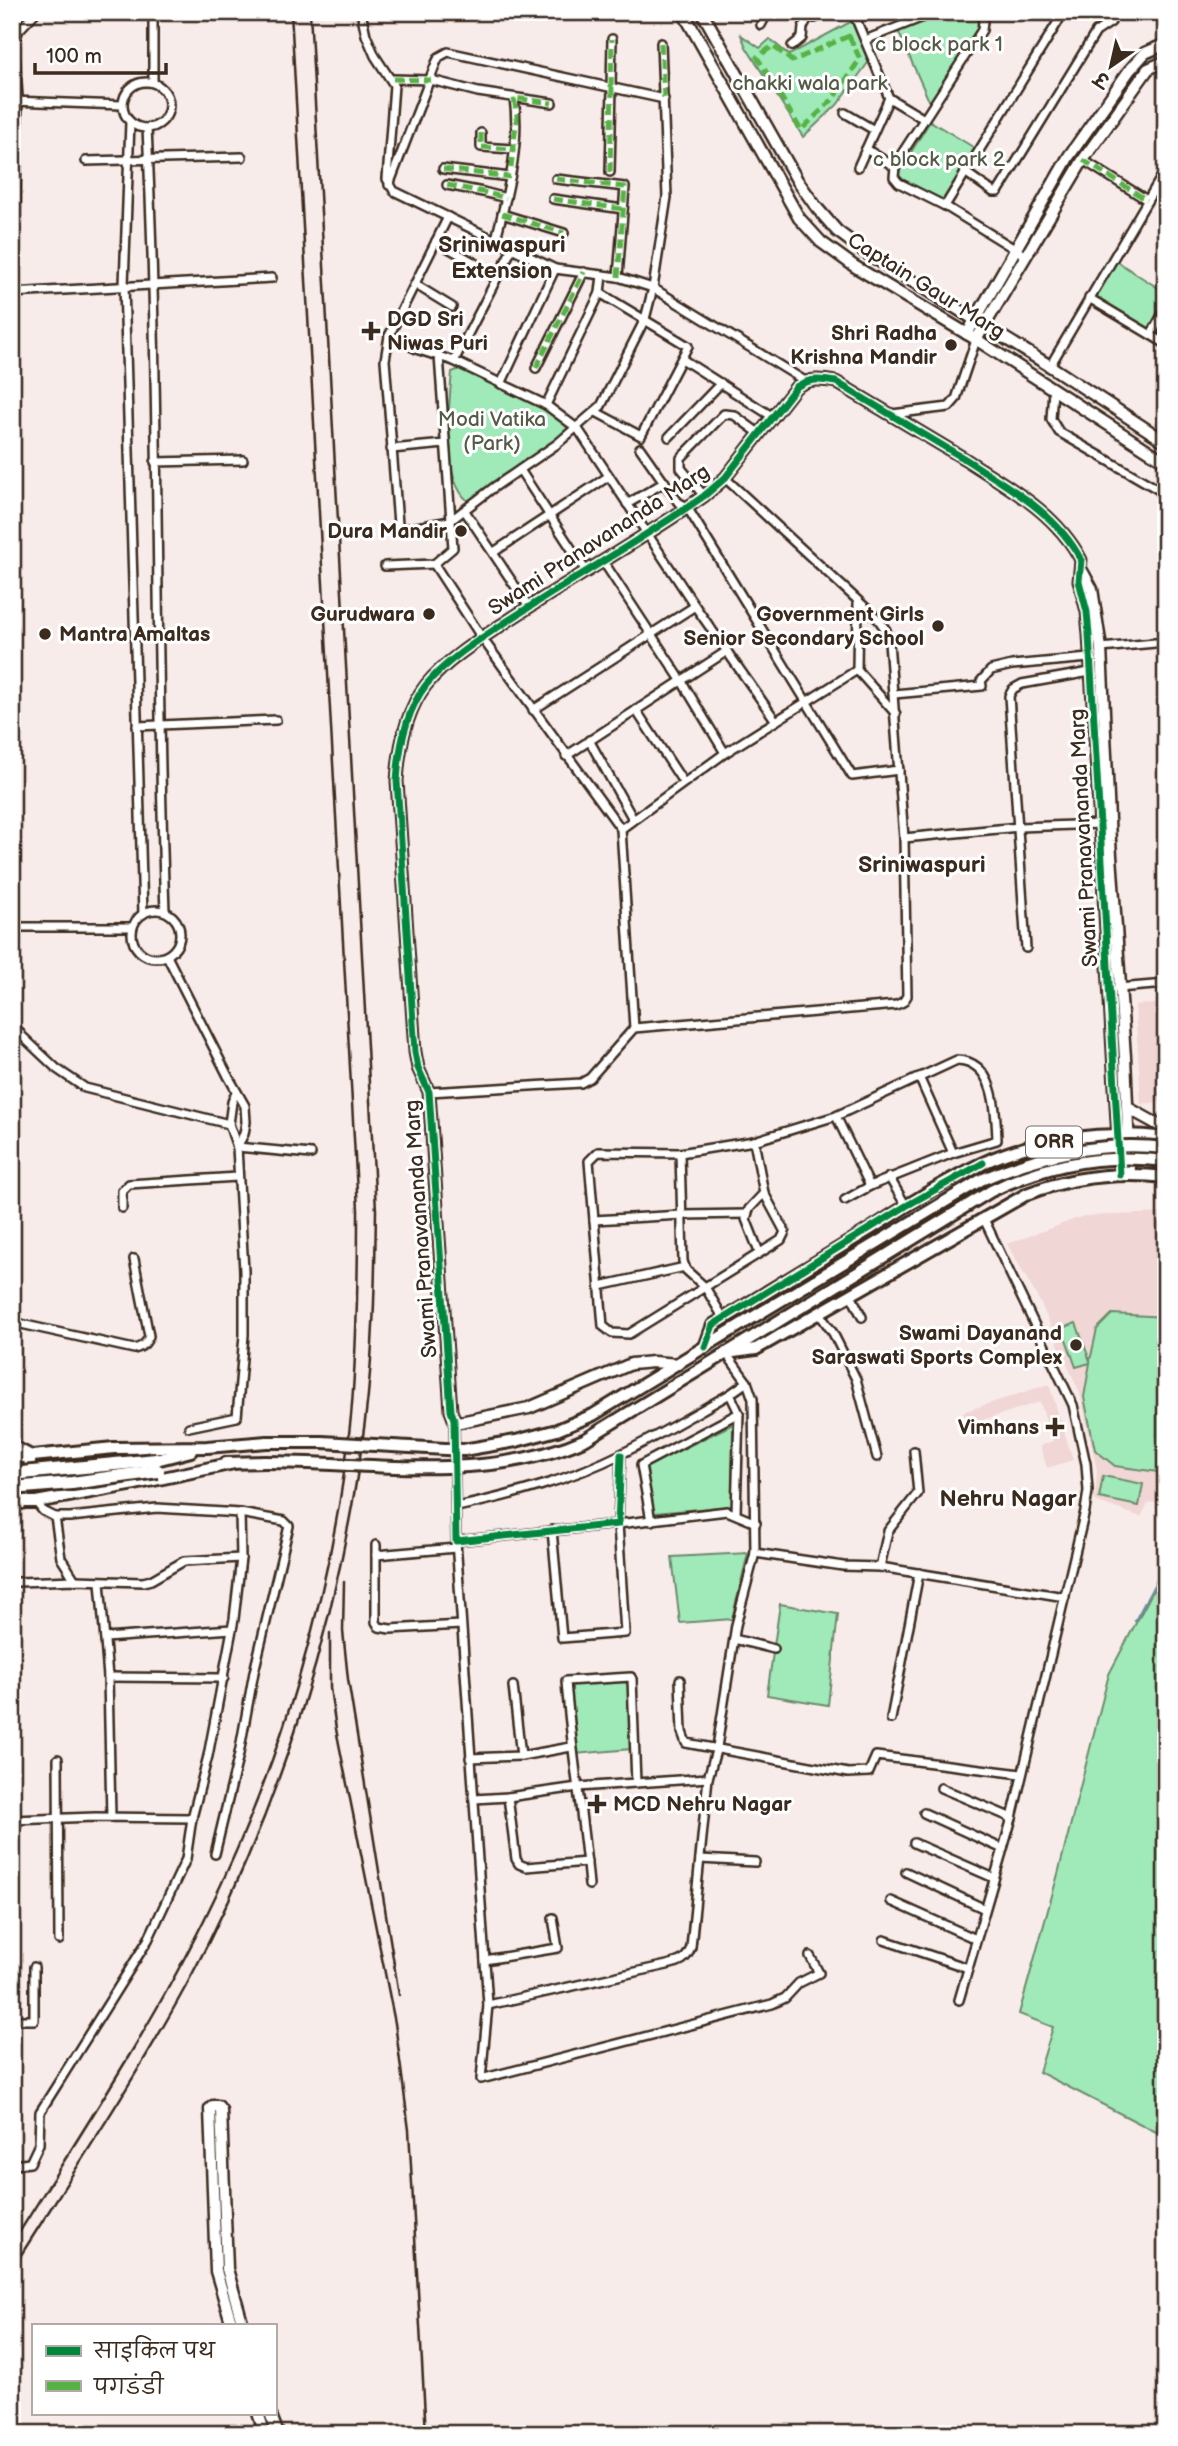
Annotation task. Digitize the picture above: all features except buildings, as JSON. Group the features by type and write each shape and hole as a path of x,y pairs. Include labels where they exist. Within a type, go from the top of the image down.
{"highway":[{"path":"12,1474 157,1466"},
{"path":"12,1488 72,1483 157,1466"}],"main road":[{"name":"ORR","path":"705,1347 713,1325 906,1206 983,1163 1017,1152 1076,1139 1124,1136 1166,1138"},
{"path":"12,1458 114,1448 207,1447 267,1442 322,1442 463,1450 516,1441 557,1430 593,1415 981,1180 1044,1157 1088,1149 1132,1146 1166,1149"},
{"path":"1017,1152 1028,1157 1036,1166 1037,1177 1027,1194"},
{"path":"157,1466 265,1462 463,1468 526,1459 565,1448 586,1439 991,1191 1050,1168 1092,1160 1166,1161"},
{"path":"726,1353 756,1349 1027,1194 1055,1185 1125,1175 1166,1177"},
{"path":"12,1446 31,1456"},
{"path":"157,1466 207,1447"},
{"path":"31,1456 16,1504 130,1485 233,1463"}],"street":[{"path":"12,372 14,37 36,12"},
{"path":"153,12 153,82"},
{"path":"361,12 366,35 375,56 393,79 387,179 389,185 403,197 555,269 618,277 653,288 805,381"},
{"name":"Captain Gaur Marg","path":"683,12 799,218 821,242 854,266 972,337 1166,463"},
{"name":"Captain Gaur Marg","path":"702,12 797,180 837,231 865,252 1050,366 1166,442"},
{"path":"761,25 768,12"},
{"path":"792,46 802,38 803,27 809,14 815,18 827,12"},
{"path":"853,12 889,98 924,119"},
{"path":"866,40 936,12"},
{"path":"980,12 982,30 895,167 895,180 945,206 1026,256"},
{"path":"945,206 1064,12"},
{"path":"965,172 993,192 998,192 1097,32 1111,22 1110,12"},
{"path":"610,172 612,39"},
{"path":"448,217 389,336 385,360 398,524 406,529 450,521 465,511 578,429 596,412 610,393 645,320 653,288 667,198 661,43"},
{"path":"891,415 950,407 956,399 972,337 1014,248 1069,156 1129,71 1145,53 1166,44"},
{"path":"389,185 439,57 448,52 664,99"},
{"path":"980,322 1026,256 1083,160 1148,69 1166,61"},
{"path":"393,79 431,80 478,92 552,103"},
{"path":"130,122 147,128 162,121 169,106 164,90 153,82 133,85 126,92 122,106 130,122 124,285 143,914"},
{"path":"496,239 510,177 517,116 514,98"},
{"path":"858,167 889,98"},
{"path":"15,101 122,106"},
{"path":"845,113 874,130"},
{"path":"147,128 153,284 160,783 166,911"},
{"path":"481,133 481,147 513,149"},
{"path":"866,149 895,167"},
{"path":"86,161 242,157"},
{"path":"1083,160 1147,200"},
{"path":"443,169 510,177"},
{"path":"1050,366 1166,169"},
{"path":"556,179 625,187 618,277"},
{"path":"447,185 506,198"},
{"path":"553,199 624,209"},
{"path":"502,214 564,233"},
{"path":"436,241 475,263"},
{"path":"454,361 512,249"},
{"path":"501,384 555,269"},
{"path":"536,368 584,272"},
{"path":"546,405 600,293 602,275"},
{"path":"13,293 272,278"},
{"path":"416,285 452,307"},
{"path":"596,412 641,436 688,346 600,293"},
{"path":"1088,298 1166,344"},
{"path":"1151,335 1166,308"},
{"path":"389,336 454,361 546,405 578,429 695,606 776,722"},
{"path":"386,566 434,564 453,548 439,356"},
{"path":"682,359 773,416"},
{"name":"Swami Pranavananda Marg","path":"454,1419 450,1397 429,1092 418,1068 415,1052 397,781 398,755 412,711 426,685 482,638 704,496 725,478 796,387 805,381 818,379 836,382 1035,505 1059,529 1081,561 1092,589 1101,648 1105,825 1115,988 1114,1058 1124,1136 1125,1175"},
{"path":"669,437 721,383"},
{"path":"1053,390 1051,419 1059,432 1166,494"},
{"path":"704,496 681,468 681,458 724,414 734,415 760,434"},
{"path":"391,449 444,444"},
{"path":"640,448 678,502 687,507 852,776 899,770"},
{"path":"155,462 243,460"},
{"path":"520,470 586,571"},
{"path":"494,552 609,476"},
{"path":"429,1092 581,1083 590,1078 634,1028 885,1006 903,1002 907,996 909,988 904,838 890,642 886,630 878,619 725,478"},
{"path":"627,504 665,482"},
{"path":"465,511 529,607"},
{"path":"603,561 725,753"},
{"path":"434,564 482,638 621,829 634,1028"},
{"name":"Swami Pranavananda Marg","path":"1082,569 1079,581 1087,612 1105,825"},
{"path":"858,602 857,670 896,714"},
{"path":"533,710 695,606"},
{"path":"1101,648 1166,642"},
{"path":"566,756 727,651"},
{"path":"894,694 982,686 981,681 990,670 1012,665 1089,658"},
{"path":"621,829 725,753 857,670"},
{"path":"1026,948 1009,696 1013,689 1021,684 1090,672"},
{"path":"636,710 683,782"},
{"path":"136,726 276,720"},
{"path":"589,740 633,819"},
{"path":"904,838 1019,827 1105,825"},
{"path":"152,910 166,911 176,920 181,933 177,947 167,956 151,957 141,953 134,942 132,927 143,914 152,910"},
{"path":"12,927 132,927"},
{"path":"167,956 245,1106 247,1115 244,1133 236,1147"},
{"path":"1115,988 1166,984"},
{"name":"Swami Pranavananda Marg","path":"1115,988 1125,1056 1128,1108 1124,1136"},
{"path":"12,1023 72,1082 85,1088 229,1124"},
{"path":"1114,1058 1125,1056"},
{"path":"754,1141 764,1193 785,1233 775,1244 629,1334 612,1333 603,1326 589,1161 592,1156 598,1152 680,1153 754,1141 836,1116 957,1060 968,1060 984,1073 994,1105 997,1140 889,1177 845,1200"},
{"path":"919,1077 953,1153"},
{"path":"189,1427 236,1417 244,1335 244,1271 236,1147 229,1124 236,1092"},
{"path":"1128,1108 1166,1129"},
{"path":"836,1116 870,1186"},
{"path":"236,1147 311,1154"},
{"path":"680,1153 683,1261 685,1267 705,1287 724,1319"},
{"path":"122,1208 122,1191 130,1184 237,1177"},
{"path":"889,1177 906,1206"},
{"path":"759,1252 746,1223 747,1214 764,1193"},
{"path":"594,1220 747,1214"},
{"path":"959,2000 1012,1818 1088,1491 1081,1436 1073,1405 983,1217"},
{"path":"12,1322 134,1349 141,1347 149,1336 134,1259"},
{"path":"600,1286 685,1267"},
{"path":"850,1294 862,1317"},
{"path":"819,1313 833,1333 856,1379 877,1457"},
{"path":"488,2005 680,1962 688,1956 708,1778 717,1747 734,1639 755,1553 753,1399 747,1382 726,1353"},
{"path":"678,1364 631,1364 529,1408 460,1422 454,1419 456,1544 488,2005 481,2079 772,2004 785,1998 799,1983 819,1973 810,1956"},
{"path":"457,1507 537,1488 621,1455 747,1382"},
{"path":"730,1394 739,1413 736,1513"},
{"path":"651,1521 641,1465 739,1413"},
{"path":"880,1567 888,1531 918,1493 914,1451"},
{"path":"552,1530 562,1638 625,1633 618,1524 621,1455"},
{"path":"36,1502 43,1511 55,1517 157,1508 240,1513 284,1521 289,1526 215,1854"},
{"path":"376,1555 552,1530 727,1511 756,1523"},
{"path":"12,2165 30,2163 38,2144 40,2112 148,1940 186,1860 192,1818 208,1756 232,1629 241,1558 240,1513"},
{"path":"55,1517 61,1558 75,1580"},
{"path":"376,1545 376,1622 379,1627 390,1629 461,1625"},
{"path":"755,1553 843,1566 880,1567 1065,1597"},
{"path":"18,1582 143,1582 184,1561 241,1558"},
{"path":"891,1719 919,1573"},
{"path":"100,1582 108,1677 111,1817"},
{"path":"106,1639 232,1629"},
{"path":"734,1639 774,1649"},
{"path":"108,1677 224,1678"},
{"path":"589,1885 565,1681 631,1677 636,1783"},
{"path":"680,1680 684,1738 691,1745 717,1747 848,1773 869,1772 876,1756 1021,1774"},
{"path":"513,1686 521,1756"},
{"path":"470,1758 521,1756 571,1747"},
{"path":"58,1759 59,1940"},
{"path":"474,1799 578,1787 708,1778"},
{"path":"941,1788 1012,1818"},
{"path":"508,1797 516,1859 519,1864 526,1867 587,1862"},
{"path":"923,1813 1003,1849"},
{"path":"12,1819 192,1818"},
{"path":"914,1843 994,1878"},
{"path":"700,1859 755,1862"},
{"path":"906,1872 985,1909"},
{"path":"891,1901 976,1939"},
{"path":"485,1960 558,1948 553,1917"},
{"path":"884,1940 968,1968"},
{"path":"12,2020 34,2020 34,1968"},
{"path":"232,2324 216,2272 209,2109 212,2106 218,2106 221,2110 228,2280 243,2324"},
{"path":"258,2414 265,2434"},
{"path":"270,2414 278,2434"}],"shaded area":[{"path":"526,12 662,12 665,18 527,24"},
{"path":"1166,1003 1166,1101 1141,1104 1135,1005"},
{"path":"1166,1213 1166,1501 1148,1503 1141,1517 1095,1501 1097,1470 1080,1394 1041,1304 1007,1244 1084,1216"},
{"name":"Vimhans","path":"1049,1384 1073,1460 1047,1468 1040,1446 1053,1441 1040,1402 983,1420 984,1424 968,1429 963,1412"}],"green space":[{"name":"c block park 1","path":"925,12 985,12 987,22 939,100 929,101 895,24"},
{"name":"chakki wala park","path":"856,19 873,56 837,105 803,137 741,35 760,48 770,39 789,55"},
{"name":"c block park 2","path":"930,121 978,150 943,201 896,177"},
{"path":"1116,261 1166,293 1166,298 1148,331 1093,297"},
{"name":"Modi Vatika (Park)","path":"465,367 558,414 573,432 468,501 453,476 448,440 452,372"},
{"path":"1112,1314 1166,1317 1166,1473 1115,1466 1095,1450 1084,1397 1090,1363 1076,1367 1062,1328 1076,1323 1090,1361 1097,1329"},
{"path":"733,1424 732,1506 654,1513 646,1467"},
{"path":"1103,1476 1143,1484 1139,1506 1099,1498"},
{"path":"748,1553 732,1619 680,1623 672,1557"},
{"path":"1166,1566 1166,2137 1039,2072 1053,2027 1019,2014 1109,1674"},
{"path":"780,1604 838,1614 828,1705 767,1695"},
{"path":"629,1678 631,1749 575,1754 565,1685"}],"waterway":[{"path":"1135,1621 1166,1563"}],"railway":[{"path":"12,2244 161,2001 205,1918 232,1859 280,1737 300,1673 332,1545 343,1480 355,1365 358,1210 291,12"},
{"path":"12,2269 166,2022 220,1920 250,1852 301,1712 322,1640 340,1568 365,1421 372,1342 376,1210 310,12"},
{"path":"344,1582 343,1631 348,1679 399,1995"},
{"path":"330,1633 330,1688 336,1729 395,2023 409,2130 426,2434"}],"marked path":[{"path":"849,36 860,59 832,100 801,130 757,57 773,46 792,61 849,36"},
{"path":"611,87 612,39"},
{"path":"661,43 664,99"},
{"path":"393,79 431,80"},
{"path":"610,172 612,87"},
{"path":"511,168 517,116 514,98 552,103"},
{"path":"481,133 481,147 513,149"},
{"path":"1083,160 1147,200"},
{"path":"443,169 510,177"},
{"path":"556,179 625,187 618,277"},
{"path":"447,185 506,198"},
{"path":"553,199 623,209"},
{"path":"502,214 564,233"},
{"path":"536,368 584,272"}],"cycle path":[{"path":"621,1455 618,1524 456,1541 454,1419 451,1411 429,1092 418,1068 415,1052 397,781 399,756 413,707 426,685 443,667 555,590 704,496 725,478 796,387 806,382 836,382 998,480 1030,502 1059,528 1081,560 1079,581 1087,612 1089,635 1120,1175"},
{"path":"705,1347 713,1325 906,1206 983,1163"}],"place":[{"name":"DGD Sri Niwas Puri","path":"371,331"},
{"name":"Shri Radha Krishna Mandir","path":"951,345"},
{"name":"Dura Mandir","path":"461,531"},
{"name":"Gurudwara","path":"429,614"},
{"name":"Government Girls Senior Secondary School","path":"938,626"},
{"name":"Mantra Amaltas","path":"45,634"},
{"name":"Swami Dayanand Saraswati Sports Complex","path":"1076,1345"},
{"name":"Vimhans","path":"1055,1427"},
{"name":"MCD Nehru Nagar","path":"597,1804"}],"district":[{"name":"Sriniwaspuri Extension","path":"502,258"},
{"name":"Sriniwaspuri","path":"922,865"},
{"name":"Nehru Nagar","path":"1008,1499"}]}
